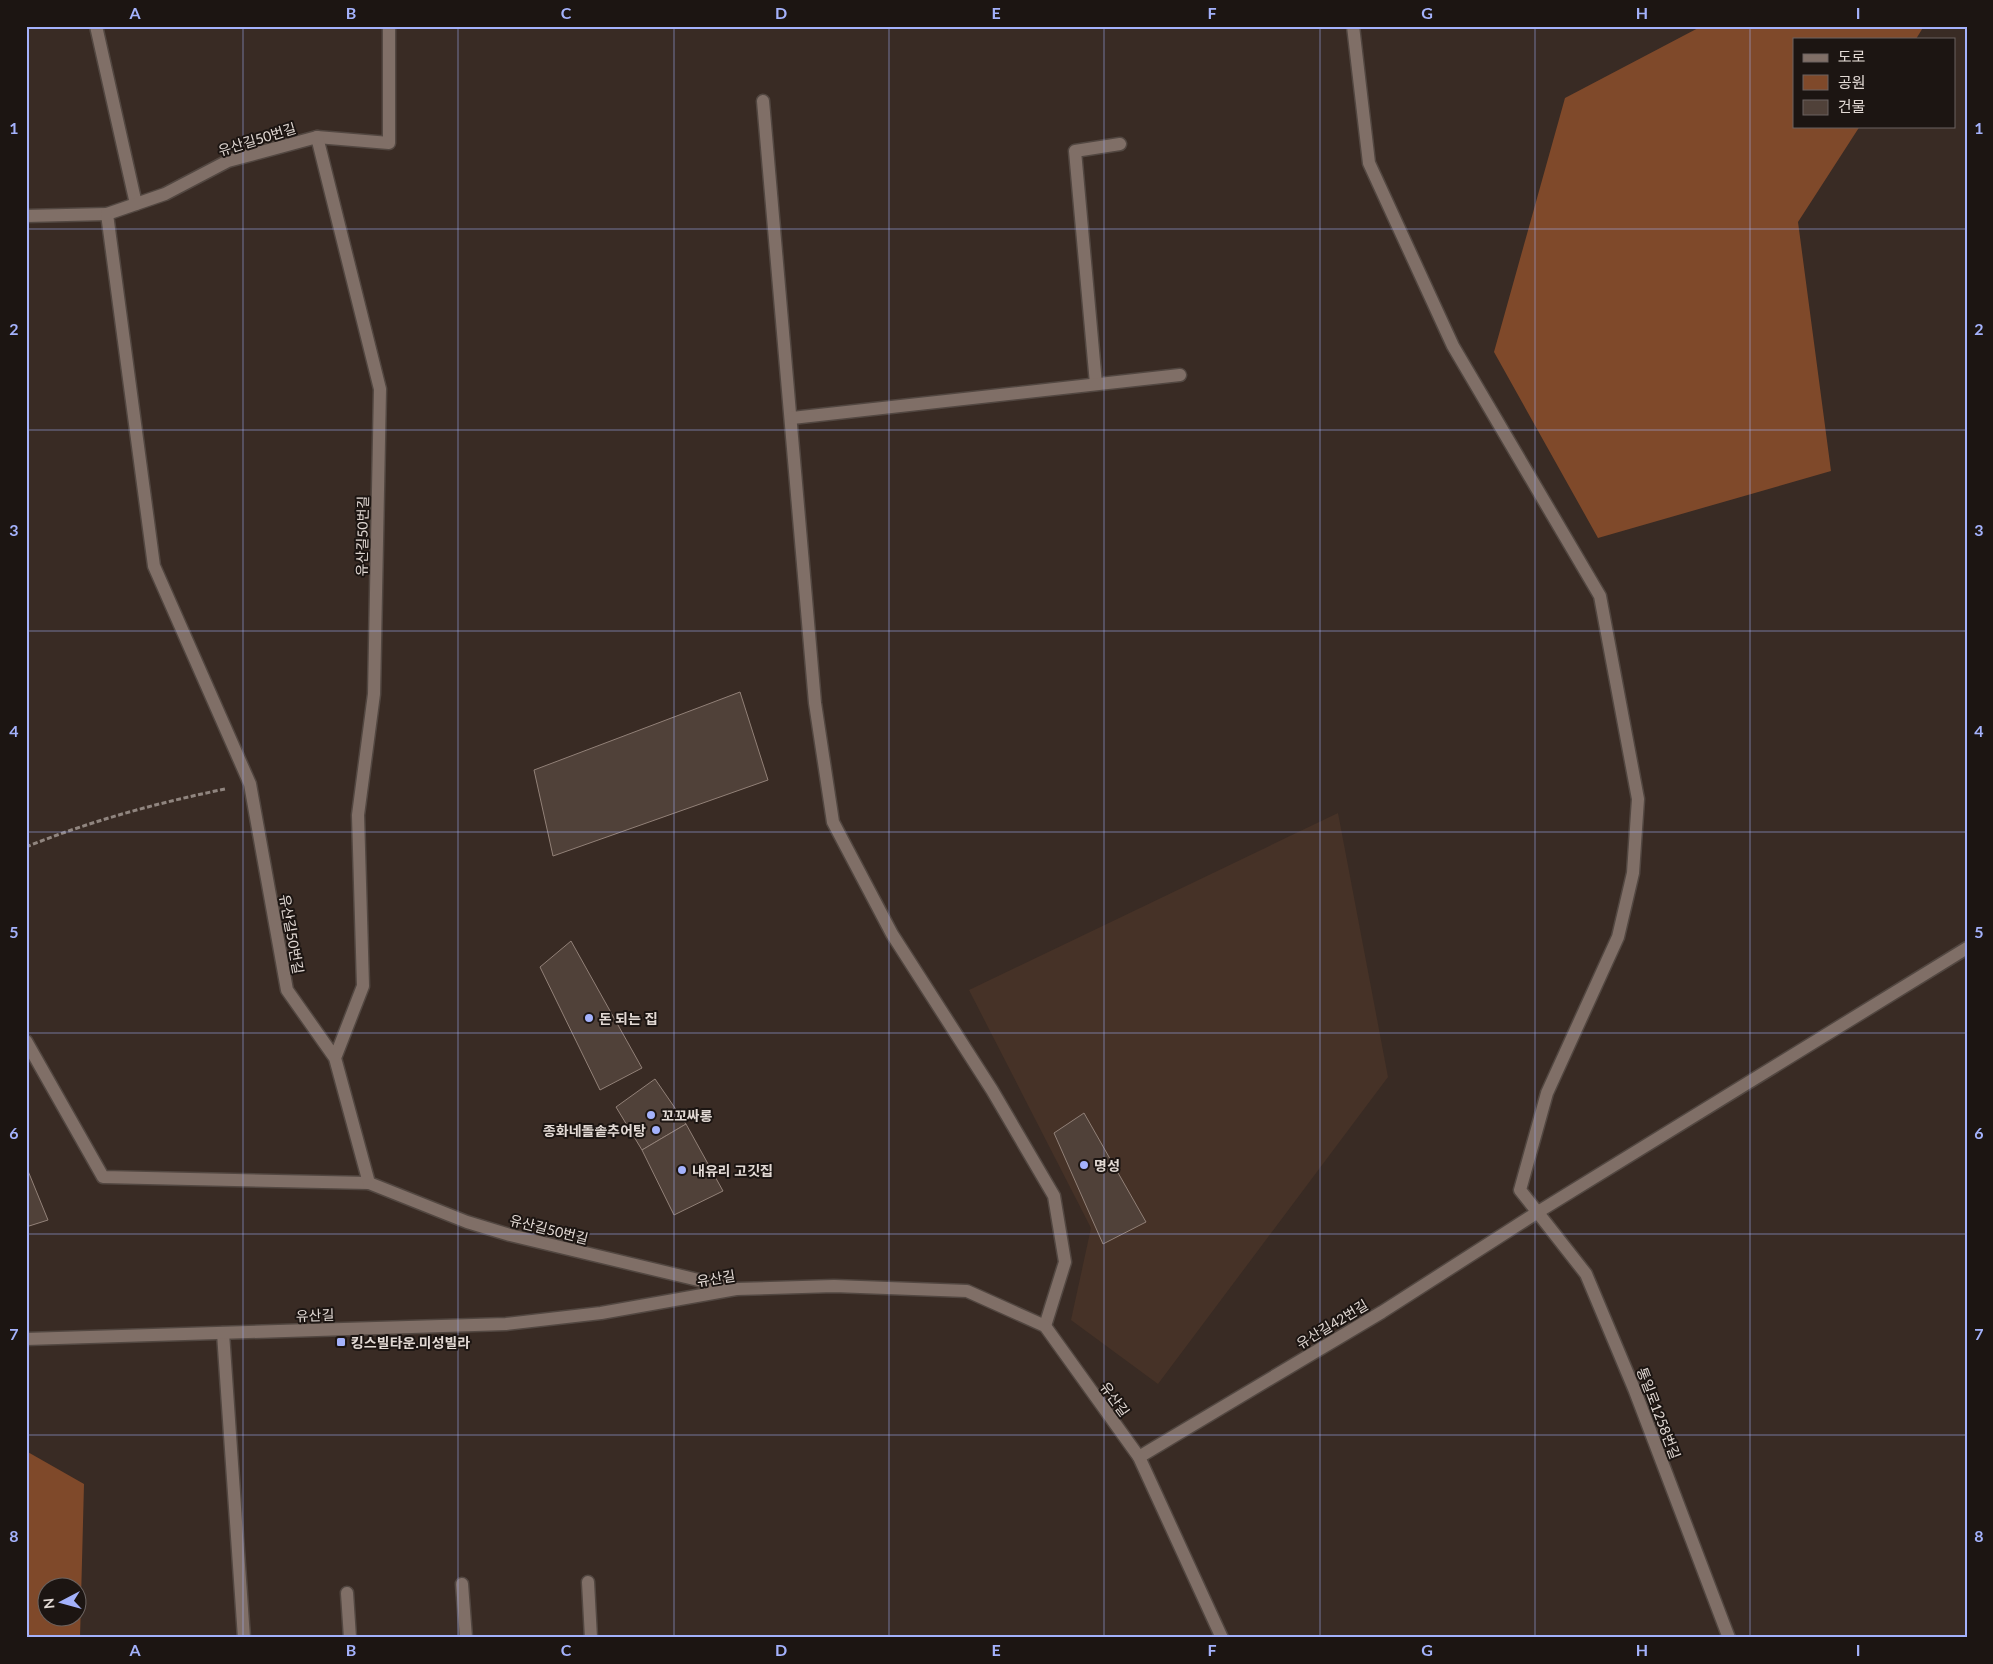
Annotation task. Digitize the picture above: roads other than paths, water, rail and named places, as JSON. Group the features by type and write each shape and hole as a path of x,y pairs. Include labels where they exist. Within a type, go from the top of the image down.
{"street":[{"path":"96,26 136,204"},
{"path":"317,137 390,143 389,26"},
{"name":"통일로1258번길","path":"1353,26 1369,163 1453,346 1600,596 1638,799 1633,873 1618,936 1547,1093 1520,1190 1586,1274 1635,1391 1729,1638"},
{"path":"763,101 792,418 815,704 833,822 892,934 992,1090 1054,1196 1065,1262 1045,1326"},
{"name":"유산길50번길","path":"336,1058 363,986 358,816 374,694 380,389 317,137 228,161 165,194 107,214 154,566 250,784 287,990 336,1058 369,1184 468,1222 510,1235 736,1289"},
{"path":"1096,384 1076,151 1120,144"},
{"path":"26,216 107,214"},
{"path":"792,418 1180,375"},
{"name":"유산길42번길","path":"1139,1457 1382,1312 1538,1212 1967,948"},
{"path":"26,1041 103,1177 369,1184"},
{"name":"유산길","path":"26,1339 506,1324 601,1313 736,1289 834,1286 967,1291 1045,1326 1139,1457 1222,1638"},
{"path":"223,1333 244,1638"},
{"path":"588,1582 591,1638"},
{"path":"462,1584 466,1638"},
{"path":"347,1593 350,1638"}],"place":[{"name":"돈 되는 집","path":"589,1018"},
{"name":"꼬꼬싸롱","path":"651,1115"},
{"name":"종화네돌솥추어탕","path":"656,1130"},
{"name":"명성","path":"1084,1165"},
{"name":"내유리 고깃집","path":"682,1170"},
{"name":"킹스빌타운.미성빌라","path":"341,1342"}]}
